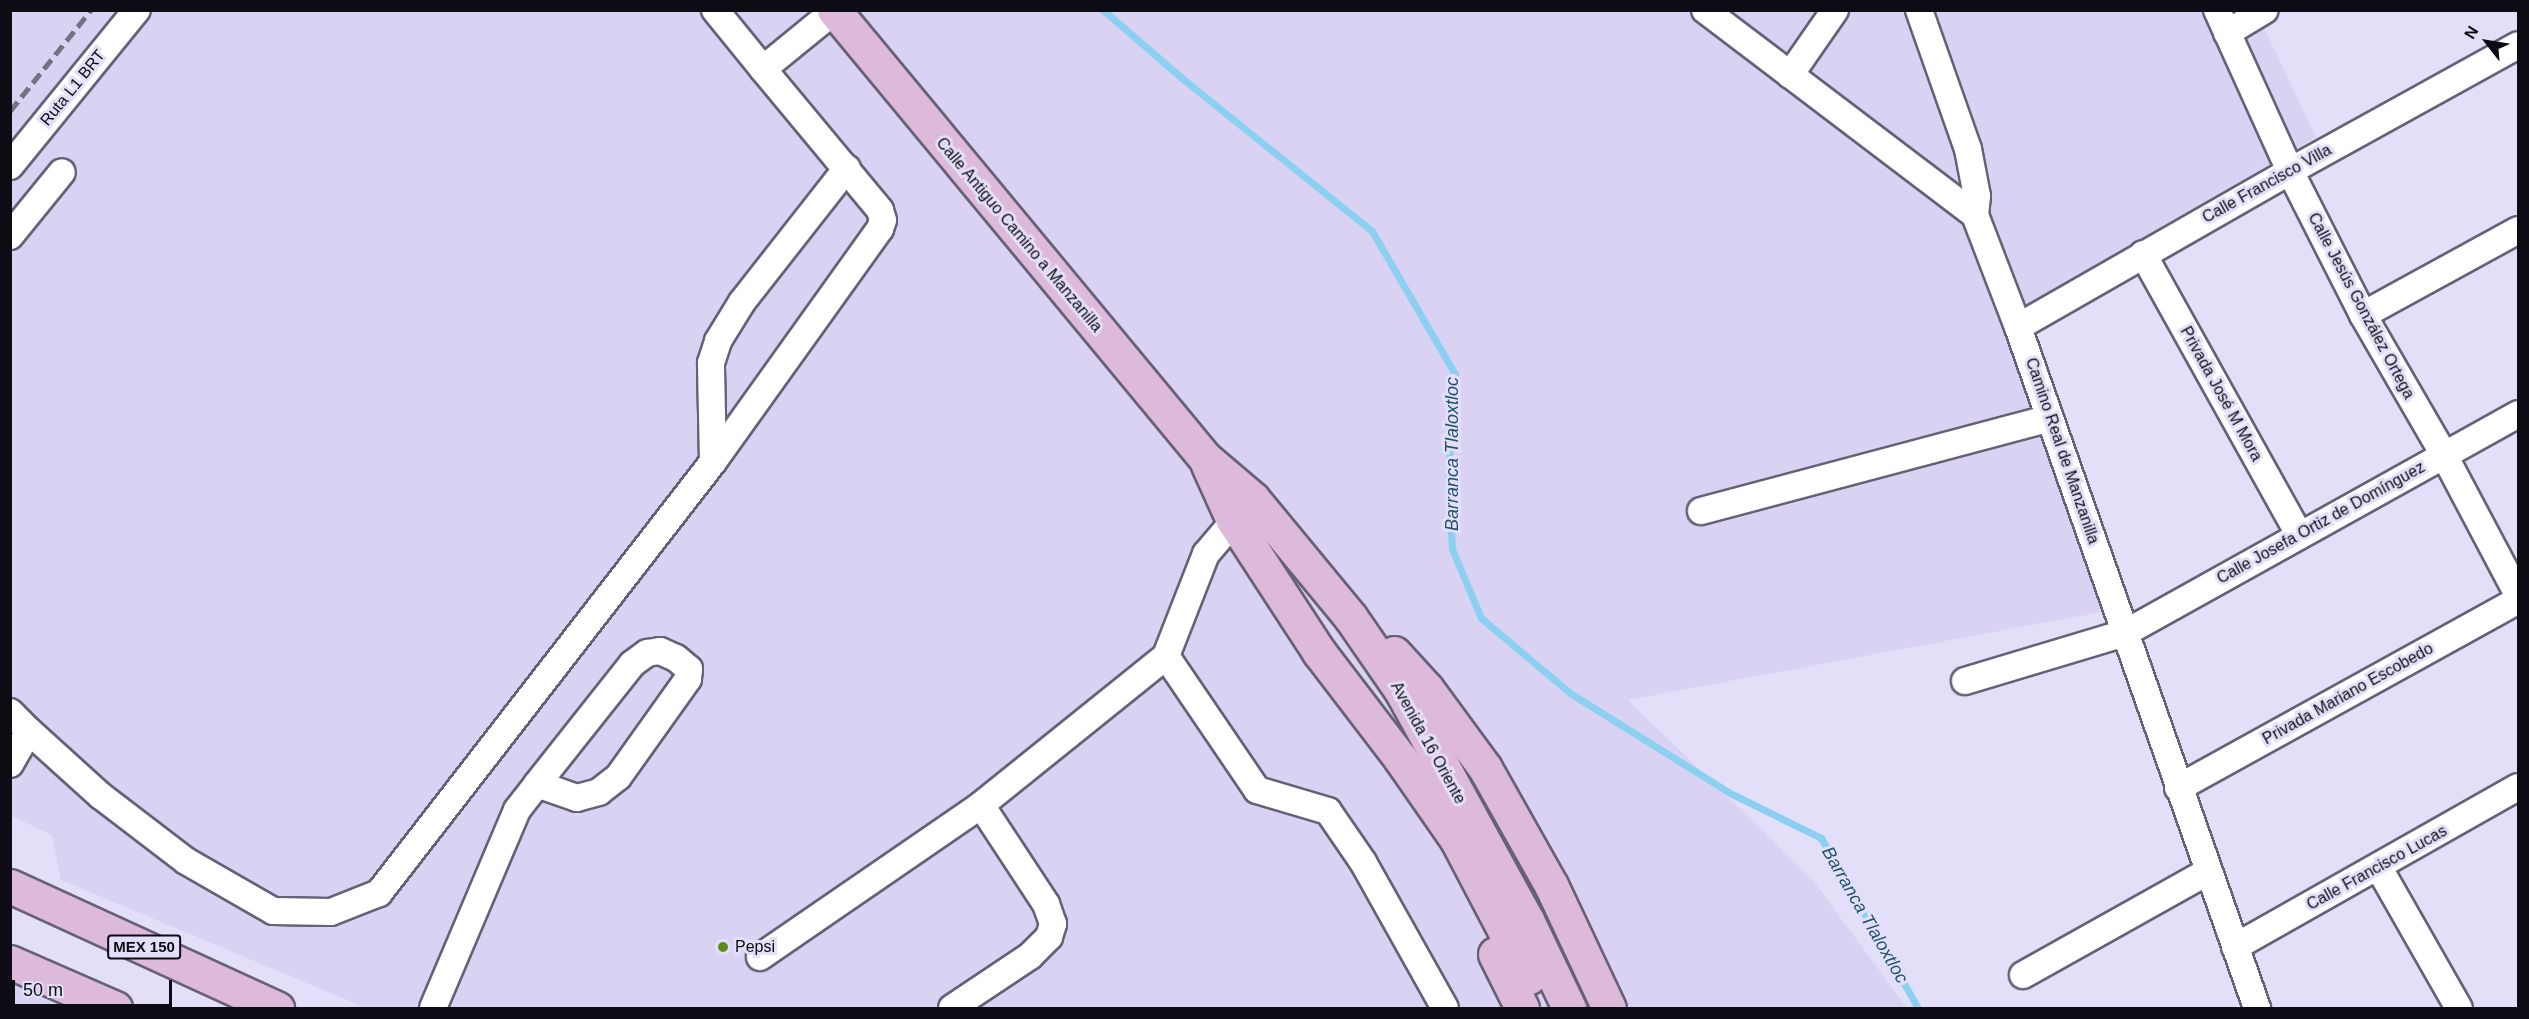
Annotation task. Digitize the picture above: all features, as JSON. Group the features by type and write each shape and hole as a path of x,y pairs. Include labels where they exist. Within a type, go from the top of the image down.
{"main road":[{"name":"Calle Antiguo Camino a Manzanilla","path":"834,11 1205,458 1243,510"},
{"name":"Avenida 16 Oriente","path":"1243,510 1352,618 1402,692 1527,920 1569,1008"},
{"name":"Avenida 16 Oriente","path":"1243,510 1319,652 1401,758 1450,829 1517,952 1544,1008"},
{"path":"1352,618 1406,664 1428,689 1485,768 1540,864 1609,1008"},
{"path":"1450,829 1534,894 1563,937 1596,1008"},
{"path":"1450,829 1463,887 1522,1008"},
{"name":"MEX 150","path":"10,886 277,1008"},
{"path":"10,962 70,998 115,1008"}],"street":[{"name":"Ruta L1 BRT","path":"10,147 123,10"},
{"name":"Ruta L1 BRT","path":"10,166 137,10"},
{"path":"10,712 101,796 186,861 273,911 331,912 379,892 713,462 880,229 883,220 880,210 716,10"},
{"path":"1705,10 1975,215"},
{"path":"1790,75 1835,10"},
{"path":"1919,10 1968,149 1977,196 1975,215"},
{"path":"2222,22 2265,10"},
{"path":"763,69 834,11"},
{"name":"Calle Jesús González Ortega","path":"2222,22 2290,171 2363,315 2444,455 2518,595"},
{"name":"Calle Francisco Villa","path":"2018,327 2290,171 2518,45"},
{"path":"713,462 711,363 718,340 742,302 847,168"},
{"path":"10,236 62,172"},
{"name":"Camino Real de Manzanilla","path":"1975,215 2018,327 2207,872 2257,1008"},
{"path":"2363,315 2518,230"},
{"name":"Privada José M Mora","path":"2144,254 2298,534"},
{"name":"Calle Josefa Ortiz de Domínguez","path":"1965,681 2125,633 2298,534 2518,414"},
{"path":"1701,511 2050,418"},
{"path":"760,957 981,805 1166,656 1206,554 1243,510"},
{"name":"Privada Mariano Escobedo","path":"2178,788 2518,600"},
{"path":"433,1008 517,810 537,784 632,664 646,653 660,651 676,658 689,669 688,680 618,777 599,792 577,798 537,784"},
{"path":"1166,656 1257,789 1328,811 1363,861 1445,1008"},
{"path":"10,764 29,731"},
{"name":"Calle Francisco Lucas","path":"2235,948 2518,787"},
{"path":"952,1008 1030,956 1049,937 1053,924 1046,904 981,805"},
{"path":"2379,868 2459,1008"},
{"path":"2023,975 2207,872"}],"shaded area":[{"path":"11,11 2256,11 2316,137 2006,317 2102,612 1628,700 1812,879 1907,1008 366,1008 61,880 52,835 11,816"},
{"path":"11,984 65,1008 11,1008"}],"waterway":[{"name":"Barranca Tlaloxtloc","path":"1103,10 1183,79 1372,231 1455,374 1448,476 1452,549 1481,618 1570,693 1730,793 1821,838 1918,1008"}],"railway":[{"path":"10,111 91,10"}],"place":[{"name":"Pepsi","path":"723,947"}]}
